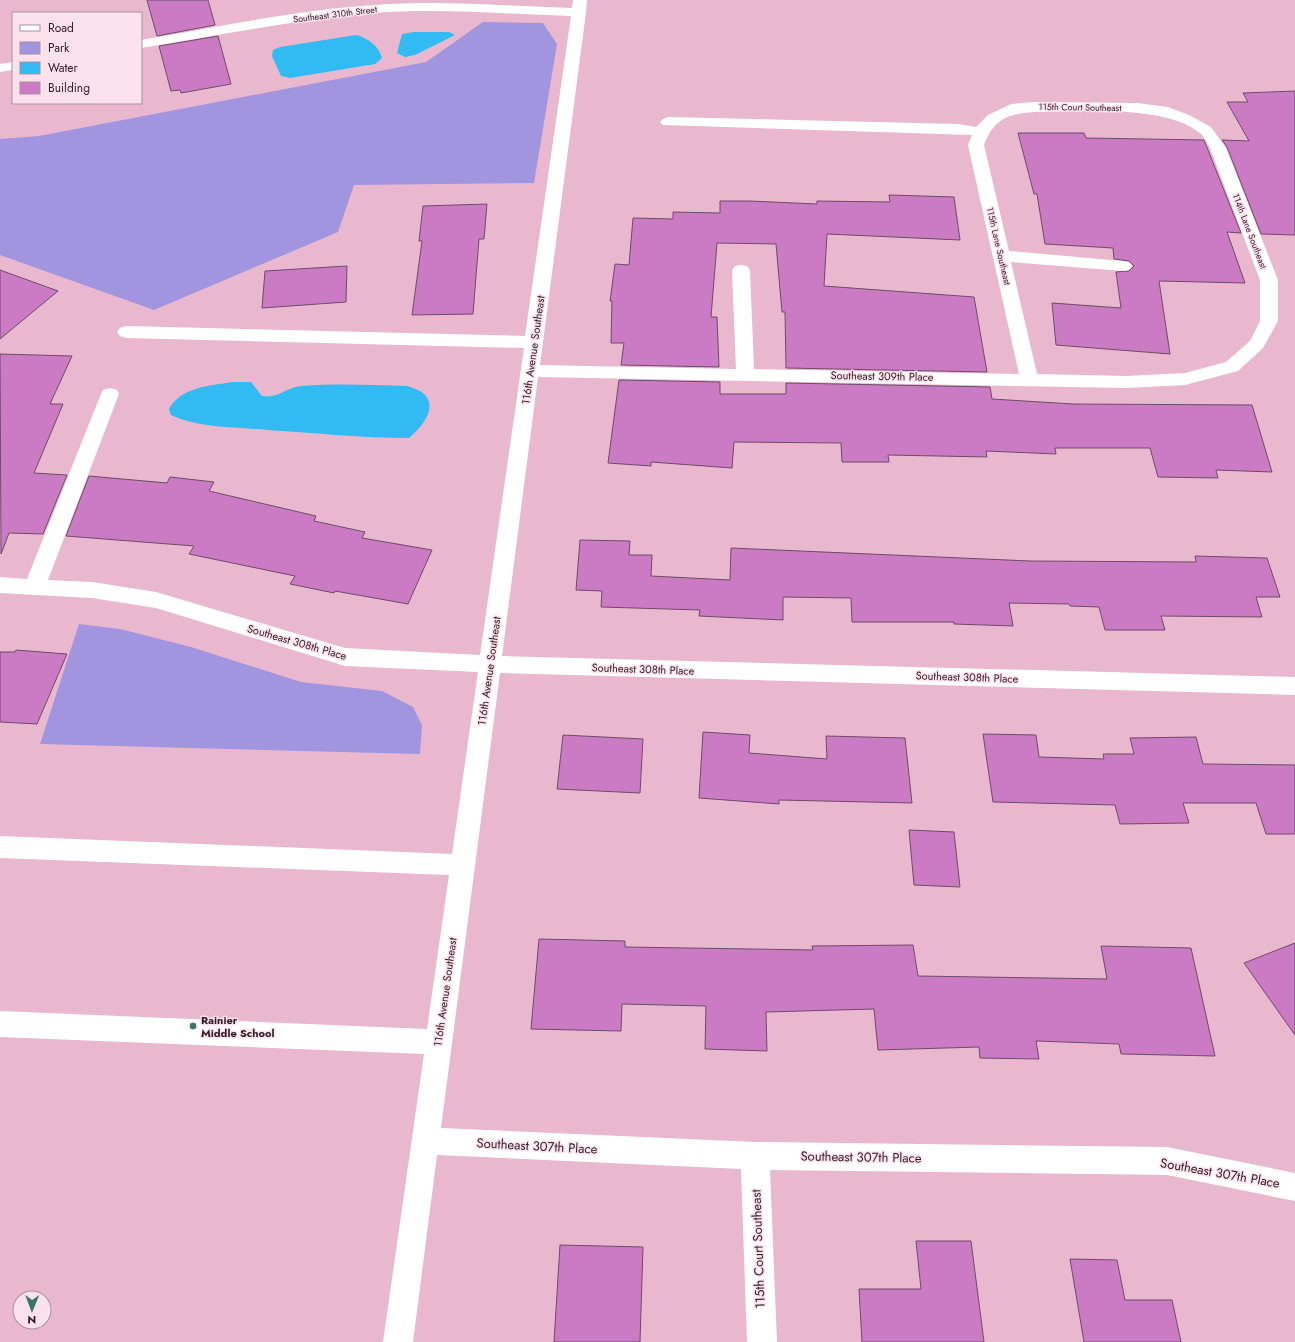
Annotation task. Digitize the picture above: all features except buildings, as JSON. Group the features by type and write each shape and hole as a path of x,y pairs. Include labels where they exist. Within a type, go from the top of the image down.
{"street":[{"name":"Southeast 310th Street","path":"142,44 270,22 375,9 580,6"},
{"name":"116th Avenue Southeast","path":"398,1342 580,6"},
{"path":"0,68 12,66"},
{"name":"115th Court Southeast","path":"993,118 1011,109 1034,107 1137,108 1168,112"},
{"name":"114th Lane Southeast","path":"1168,112 1184,118 1206,130 1218,148 1269,280 1269,321 1257,344 1232,367"},
{"name":"115th Lane Southeast","path":"993,118 981,132 976,145 1029,379"},
{"path":"668,122 958,129 981,132"},
{"path":"1001,256 1124,266"},
{"path":"741,270 745,374"},
{"path":"126,332 534,342"},
{"name":"Southeast 309th Place","path":"530,371 1127,382 1185,379 1232,367"},
{"path":"36,586 110,394"},
{"name":"Southeast 308th Place","path":"0,585 92,590 156,600 345,657 490,664 1295,686"},
{"path":"0,847 462,865"},
{"path":"0,1024 438,1042"},
{"name":"Southeast 307th Place","path":"425,1141 754,1156 1167,1161 1295,1187"},
{"name":"115th Court Southeast","path":"754,1156 762,1342"}],"green space":[{"path":"483,22 543,23 557,44 534,183 354,185 338,232 154,310 0,255 0,139 39,136 426,62"},
{"path":"79,624 120,629 191,647 301,682 382,691 413,707 422,725 420,754 40,744"}],"water":[{"path":"413,32 449,32 455,35 415,55 405,57 397,53 402,34"},
{"path":"356,35 365,38 376,46 382,58 375,64 290,78 281,76 272,56 273,50 280,47"},
{"path":"232,382 251,382 262,396 273,396 291,388 315,385 342,384 407,386 418,390 425,395 429,402 429,409 423,424 409,438 356,436 205,425 171,415 169,409 174,402 188,392 205,386"}],"place":[{"name":"Rainier Middle School","path":"193,1026"}]}
